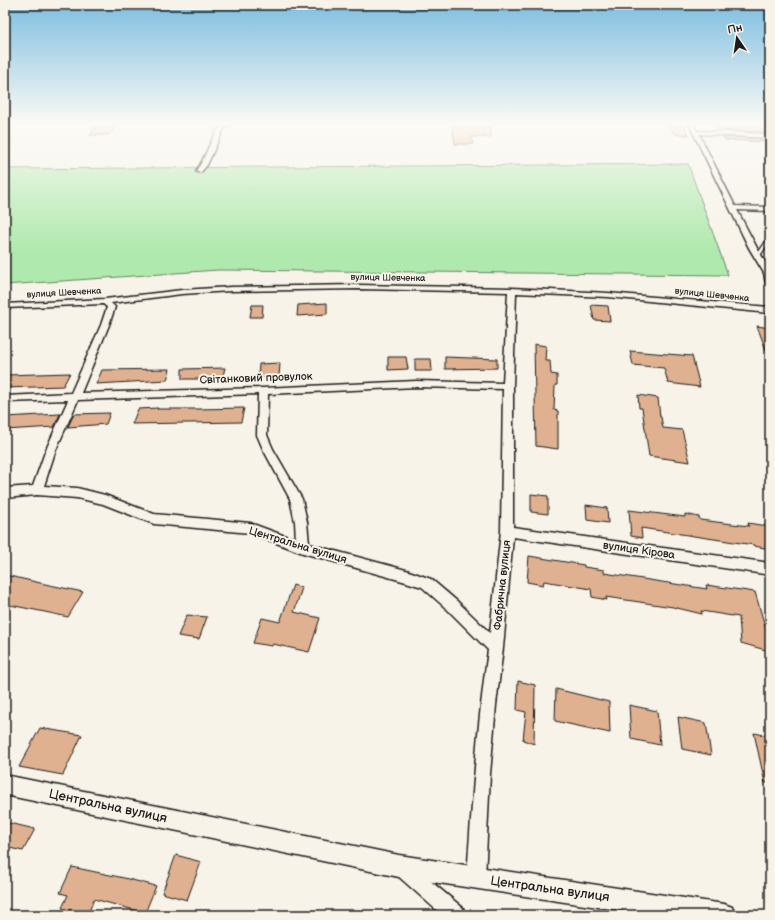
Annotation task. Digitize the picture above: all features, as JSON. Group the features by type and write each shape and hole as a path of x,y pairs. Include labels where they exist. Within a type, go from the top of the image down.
{"street":[{"path":"199,171 204,165"},
{"path":"711,165 768,273 770,284"},
{"path":"733,208 770,209"},
{"name":"вулиця Шевченка","path":"5,306 105,301 182,292 281,287 359,287 512,290 608,295 770,310"},
{"name":"Фабрична вулиця","path":"476,878 482,774 488,705 496,648 507,531 508,386 512,290"},
{"path":"37,490 50,452 105,325 111,307 105,301"},
{"name":"Світанковий провулок","path":"5,399 263,391 383,385 469,383 508,386"},
{"path":"263,391 262,435 268,449 296,499 301,522 302,548"},
{"name":"Центральна вулиця","path":"5,493 37,490 77,493 98,498 154,519 250,528 302,548 426,583 453,606 496,648"},
{"name":"вулиця Кірова","path":"507,531 770,569"},
{"name":"Центральна вулиця","path":"5,786 399,866 724,915"},
{"name":"Центральна вулиця","path":"399,866 456,915"}],"lane":[{"path":"758,256 770,238"}],"green space":[{"path":"688,165 728,275 218,270 5,285 5,169"}],"building":[{"path":"327,303 327,314 297,316 298,305"},
{"path":"252,305 263,305 262,317 250,317"},
{"path":"591,305 608,306 610,321 594,320"},
{"path":"757,326 770,328 770,358 769,358"},
{"path":"534,344 546,346 545,361 550,361 551,374 557,375 554,410 558,411 558,449 536,446"},
{"path":"630,351 692,356 700,387 668,383 664,368 633,365"},
{"path":"388,357 406,357 408,369 388,370"},
{"path":"445,357 497,359 497,368 445,369"},
{"path":"415,359 431,359 432,371 415,371"},
{"path":"280,363 279,377 258,378 259,364"},
{"path":"225,368 222,379 182,379 182,369"},
{"path":"170,369 167,380 96,384 102,370"},
{"path":"70,373 63,386 5,388 5,375"},
{"path":"638,395 658,398 663,428 682,430 690,462 649,456 642,408 639,408"},
{"path":"158,408 157,409 244,408 241,422 132,424 138,409"},
{"path":"110,413 106,424 68,427 74,414"},
{"path":"60,414 54,427 5,430 5,417"},
{"path":"531,494 548,496 548,514 531,512"},
{"path":"586,505 607,508 608,523 587,520"},
{"path":"629,510 685,517 685,514 699,517 700,520 749,526 748,523 766,526 770,541 770,549 754,545 641,528 642,538 631,536"},
{"path":"529,556 584,565 584,567 604,570 604,573 707,589 706,585 755,592 767,633 769,651 741,643 739,617 701,611 702,614 673,607 606,597 607,600 592,597 591,589 544,581 543,585 527,582"},
{"path":"5,575 83,592 68,617 5,604"},
{"path":"293,585 302,588 294,612 320,618 309,652 273,644 272,646 253,643 262,618 280,622"},
{"path":"187,615 207,617 199,639 178,636"},
{"path":"518,681 535,685 534,744 523,740 526,712 517,710"},
{"path":"556,689 609,702 610,733 555,721"},
{"path":"629,705 657,711 660,745 631,739"},
{"path":"678,717 706,723 711,755 682,749"},
{"path":"40,728 82,735 63,775 19,767"},
{"path":"754,733 770,736 770,782 765,783"},
{"path":"5,822 35,829 23,851 5,847"},
{"path":"176,855 201,862 187,900 162,893"},
{"path":"72,867 156,886 145,913 94,899 88,914 62,908 68,895 60,893"}]}
